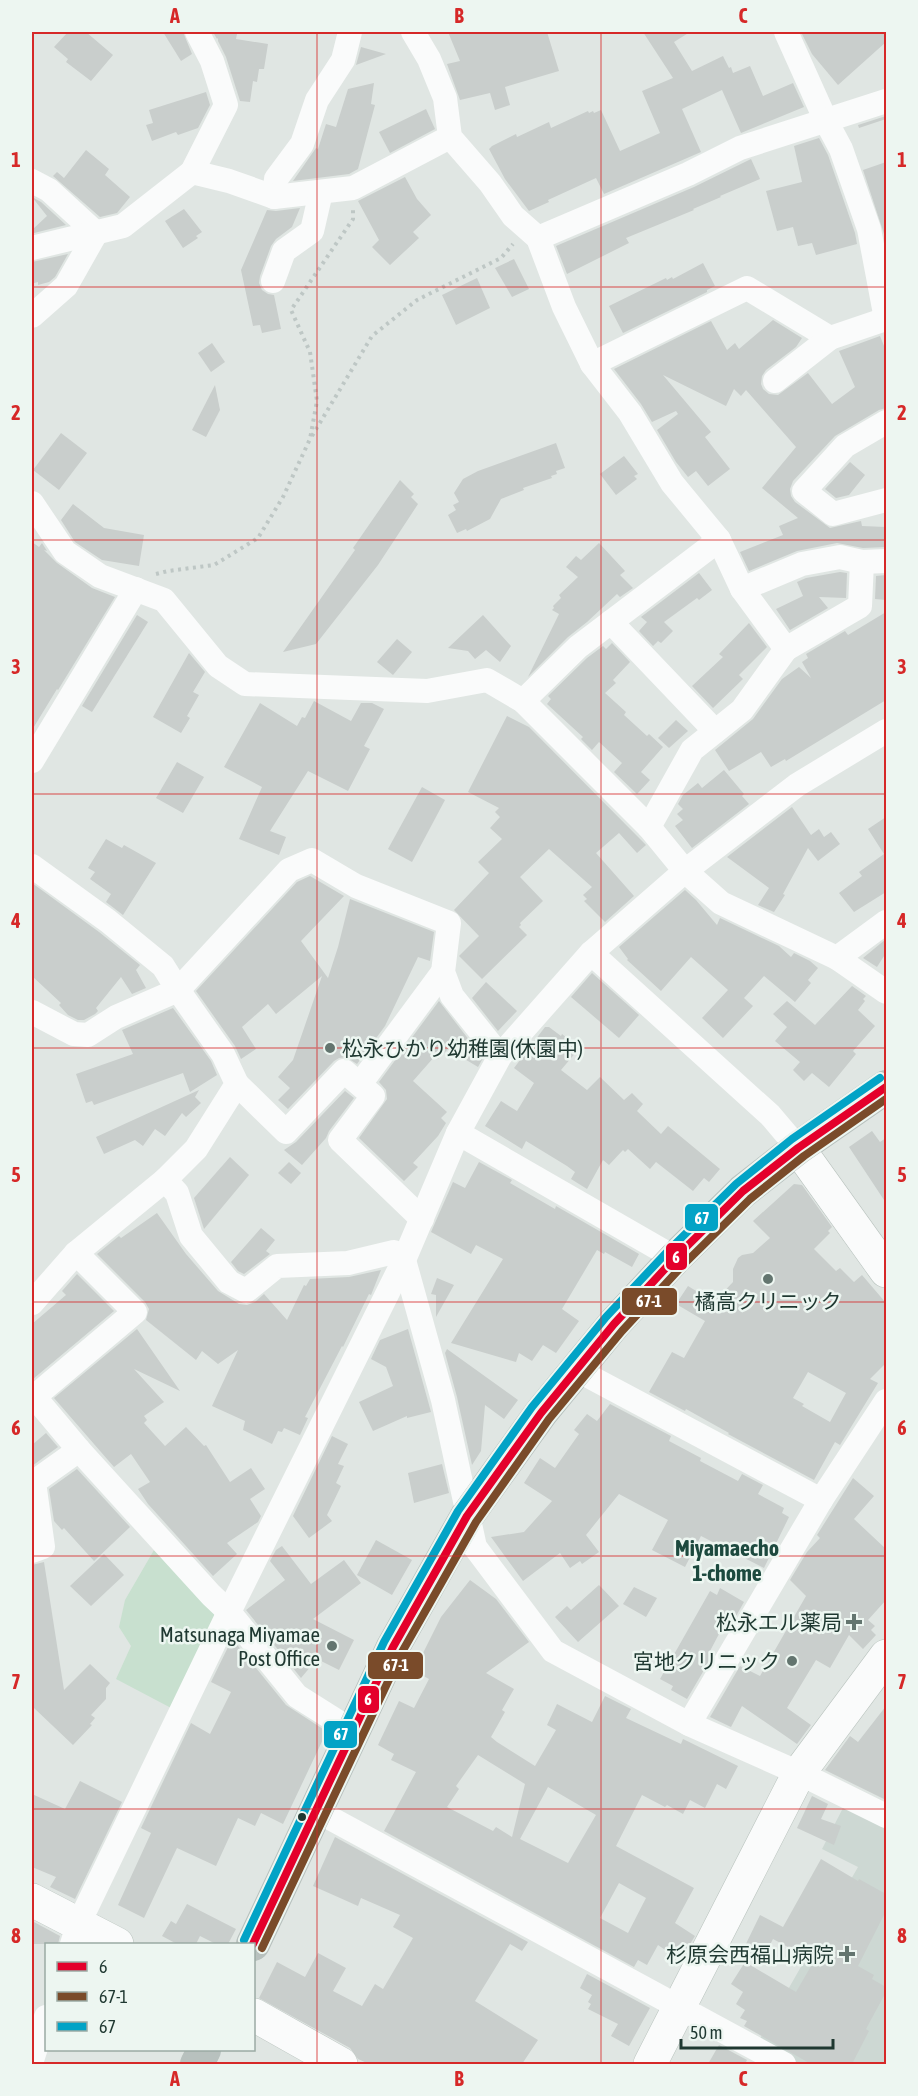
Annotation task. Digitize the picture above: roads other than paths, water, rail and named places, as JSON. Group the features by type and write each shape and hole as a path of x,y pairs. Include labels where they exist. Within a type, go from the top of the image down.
{"highway":[{"path":"253,1943 393,1647 467,1516 541,1413 614,1324 675,1258 743,1191 798,1148 886,1087"}],"street":[{"path":"32,248 123,226 192,172 226,105 212,61 197,32"},
{"path":"274,197 276,179 302,144 317,100 344,60 350,32"},
{"path":"413,32 429,59 445,98 450,137 490,183 513,216 532,233 592,364 630,413 672,483 719,540 742,589 786,649"},
{"path":"775,381 830,338 886,319 869,229 841,149 786,32"},
{"path":"532,233 688,174 740,148 886,101"},
{"path":"192,172 229,181 274,197 352,188 450,137"},
{"path":"32,181 49,190 96,233"},
{"path":"273,280 284,251 312,231 321,192"},
{"path":"32,316 66,286 96,233"},
{"path":"592,364 747,288 830,338"},
{"path":"886,422 845,446 804,491 833,514 886,500"},
{"path":"35,515 65,552 100,576 164,600 218,666 245,684 427,691 487,680 523,701 649,827 685,872 721,903 837,958 886,992"},
{"path":"523,701 578,647 719,540"},
{"path":"742,589 802,564 840,557 862,562 886,561"},
{"path":"649,827 692,750 742,710 786,649 860,606 862,562"},
{"path":"32,761 136,590"},
{"path":"611,622 716,731"},
{"path":"75,1935 229,1612 404,1260 458,1133 500,1056 591,953 685,872 797,785 886,731"},
{"path":"32,1012 74,1034 88,1035 116,1017 178,990 289,870 312,860 356,886 449,923 443,972 452,996 500,1056"},
{"path":"32,866 108,921 163,966 223,1054 237,1084 286,1132 344,1071 360,1084 373,1096 340,1140 422,1219"},
{"path":"837,958 886,922"},
{"path":"591,953 770,1115 798,1148 886,1271"},
{"path":"360,1084 443,972"},
{"path":"32,1303 76,1253 165,1180 196,1149 237,1084"},
{"path":"458,1133 675,1258"},
{"path":"165,1180 177,1193 191,1236 229,1282 246,1291 277,1266 348,1263 394,1252 404,1260 443,1400 475,1547 553,1651 689,1724 799,1773 886,1816"},
{"path":"76,1253 135,1312 33,1396 79,1450 229,1612 297,1696 354,1732"},
{"path":"577,1370 821,1500"},
{"path":"689,1724 821,1500 886,1401"},
{"path":"32,1551 42,1546 34,1482 79,1450"},
{"path":"650,2064 799,1773 886,1656"},
{"path":"317,1811 784,2064"},
{"path":"32,1900 75,1935 112,1943"},
{"path":"255,2016 341,2064"},
{"path":"32,2060 45,2020"}],"place":[{"name":"松永ひかり幼稚園(休園中)","path":"330,1048"},
{"name":"橘高クリニック","path":"768,1279"},
{"name":"松永エル薬局","path":"854,1622"},
{"name":"Matsunaga Miyamae Post Office","path":"332,1646"},
{"name":"宮地クリニック","path":"792,1661"},
{"name":"杉原会西福山病院","path":"847,1954"}],"district":[{"name":"Miyamaecho 1-chome","path":"727,1560"}]}
